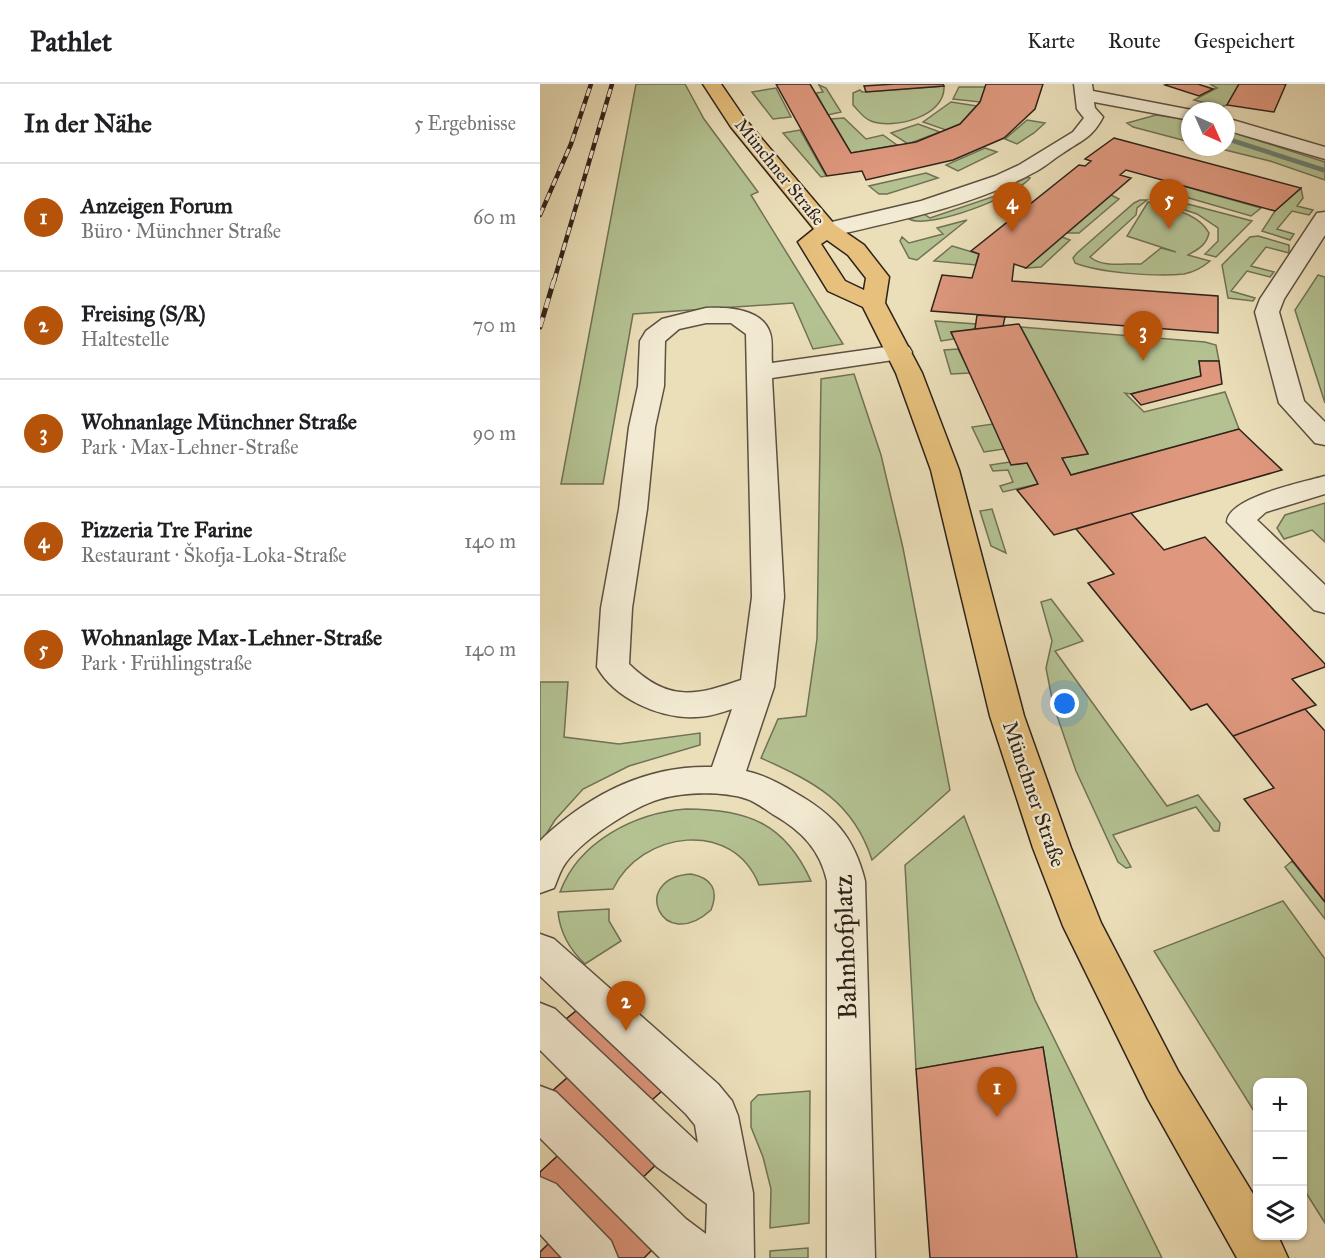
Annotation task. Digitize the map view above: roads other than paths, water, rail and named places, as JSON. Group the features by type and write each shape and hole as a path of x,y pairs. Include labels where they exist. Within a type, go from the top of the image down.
{"main road":[{"name":"Münchner Straße","path":"712,84 738,123 827,230 856,250 878,277 873,303"},
{"name":"Münchner Straße","path":"827,230 809,242 836,286 873,303 900,352 928,419 945,470 1007,716 1048,837 1083,926 1163,1085 1264,1258"}],"street":[{"path":"1061,145 1055,133 1078,105"},
{"path":"827,230 894,215 954,198 1026,169 1061,145 1081,137 1094,117 1078,105"},
{"path":"1078,105 1181,113"},
{"path":"1235,127 1325,153"},
{"path":"1325,218 1272,299 1267,312 1292,403 1325,437"},
{"path":"725,782 757,687 768,597 758,333 750,323 736,317 717,314 690,317 669,325 656,336 652,351 651,384 642,424 633,507 612,642 612,668 626,682 658,700 685,706 710,704 757,687"},
{"path":"759,372 900,352"},
{"path":"1325,486 1256,506 1242,517 1242,522 1325,603"},
{"name":"Bahnhofplatz","path":"540,877 550,855 578,830 608,808 655,786 710,780 753,787 802,813 831,840 843,862 846,881 851,1258"},
{"path":"540,951 702,1099 716,1116 730,1192 730,1258"},
{"path":"540,1022 673,1152 730,1192"},
{"path":"540,1107 669,1236 700,1258"},
{"path":"540,1200 594,1258"}],"waterway":[{"path":"1235,141 1325,171"}],"railway":[{"path":"540,215 571,144 591,84"},
{"path":"554,281 612,84"},
{"path":"540,327 554,280"}],"place":[{"name":"Wohnanlage Max-Lehner-Straße","path":"1169,229"},
{"name":"Pizzeria Tre Farine","path":"1012,232"},
{"name":"Wohnanlage Münchner Straße","path":"1143,361"},
{"name":"Freising (S/R)","path":"626,1031"},
{"name":"Anzeigen Forum","path":"997,1117"}]}
